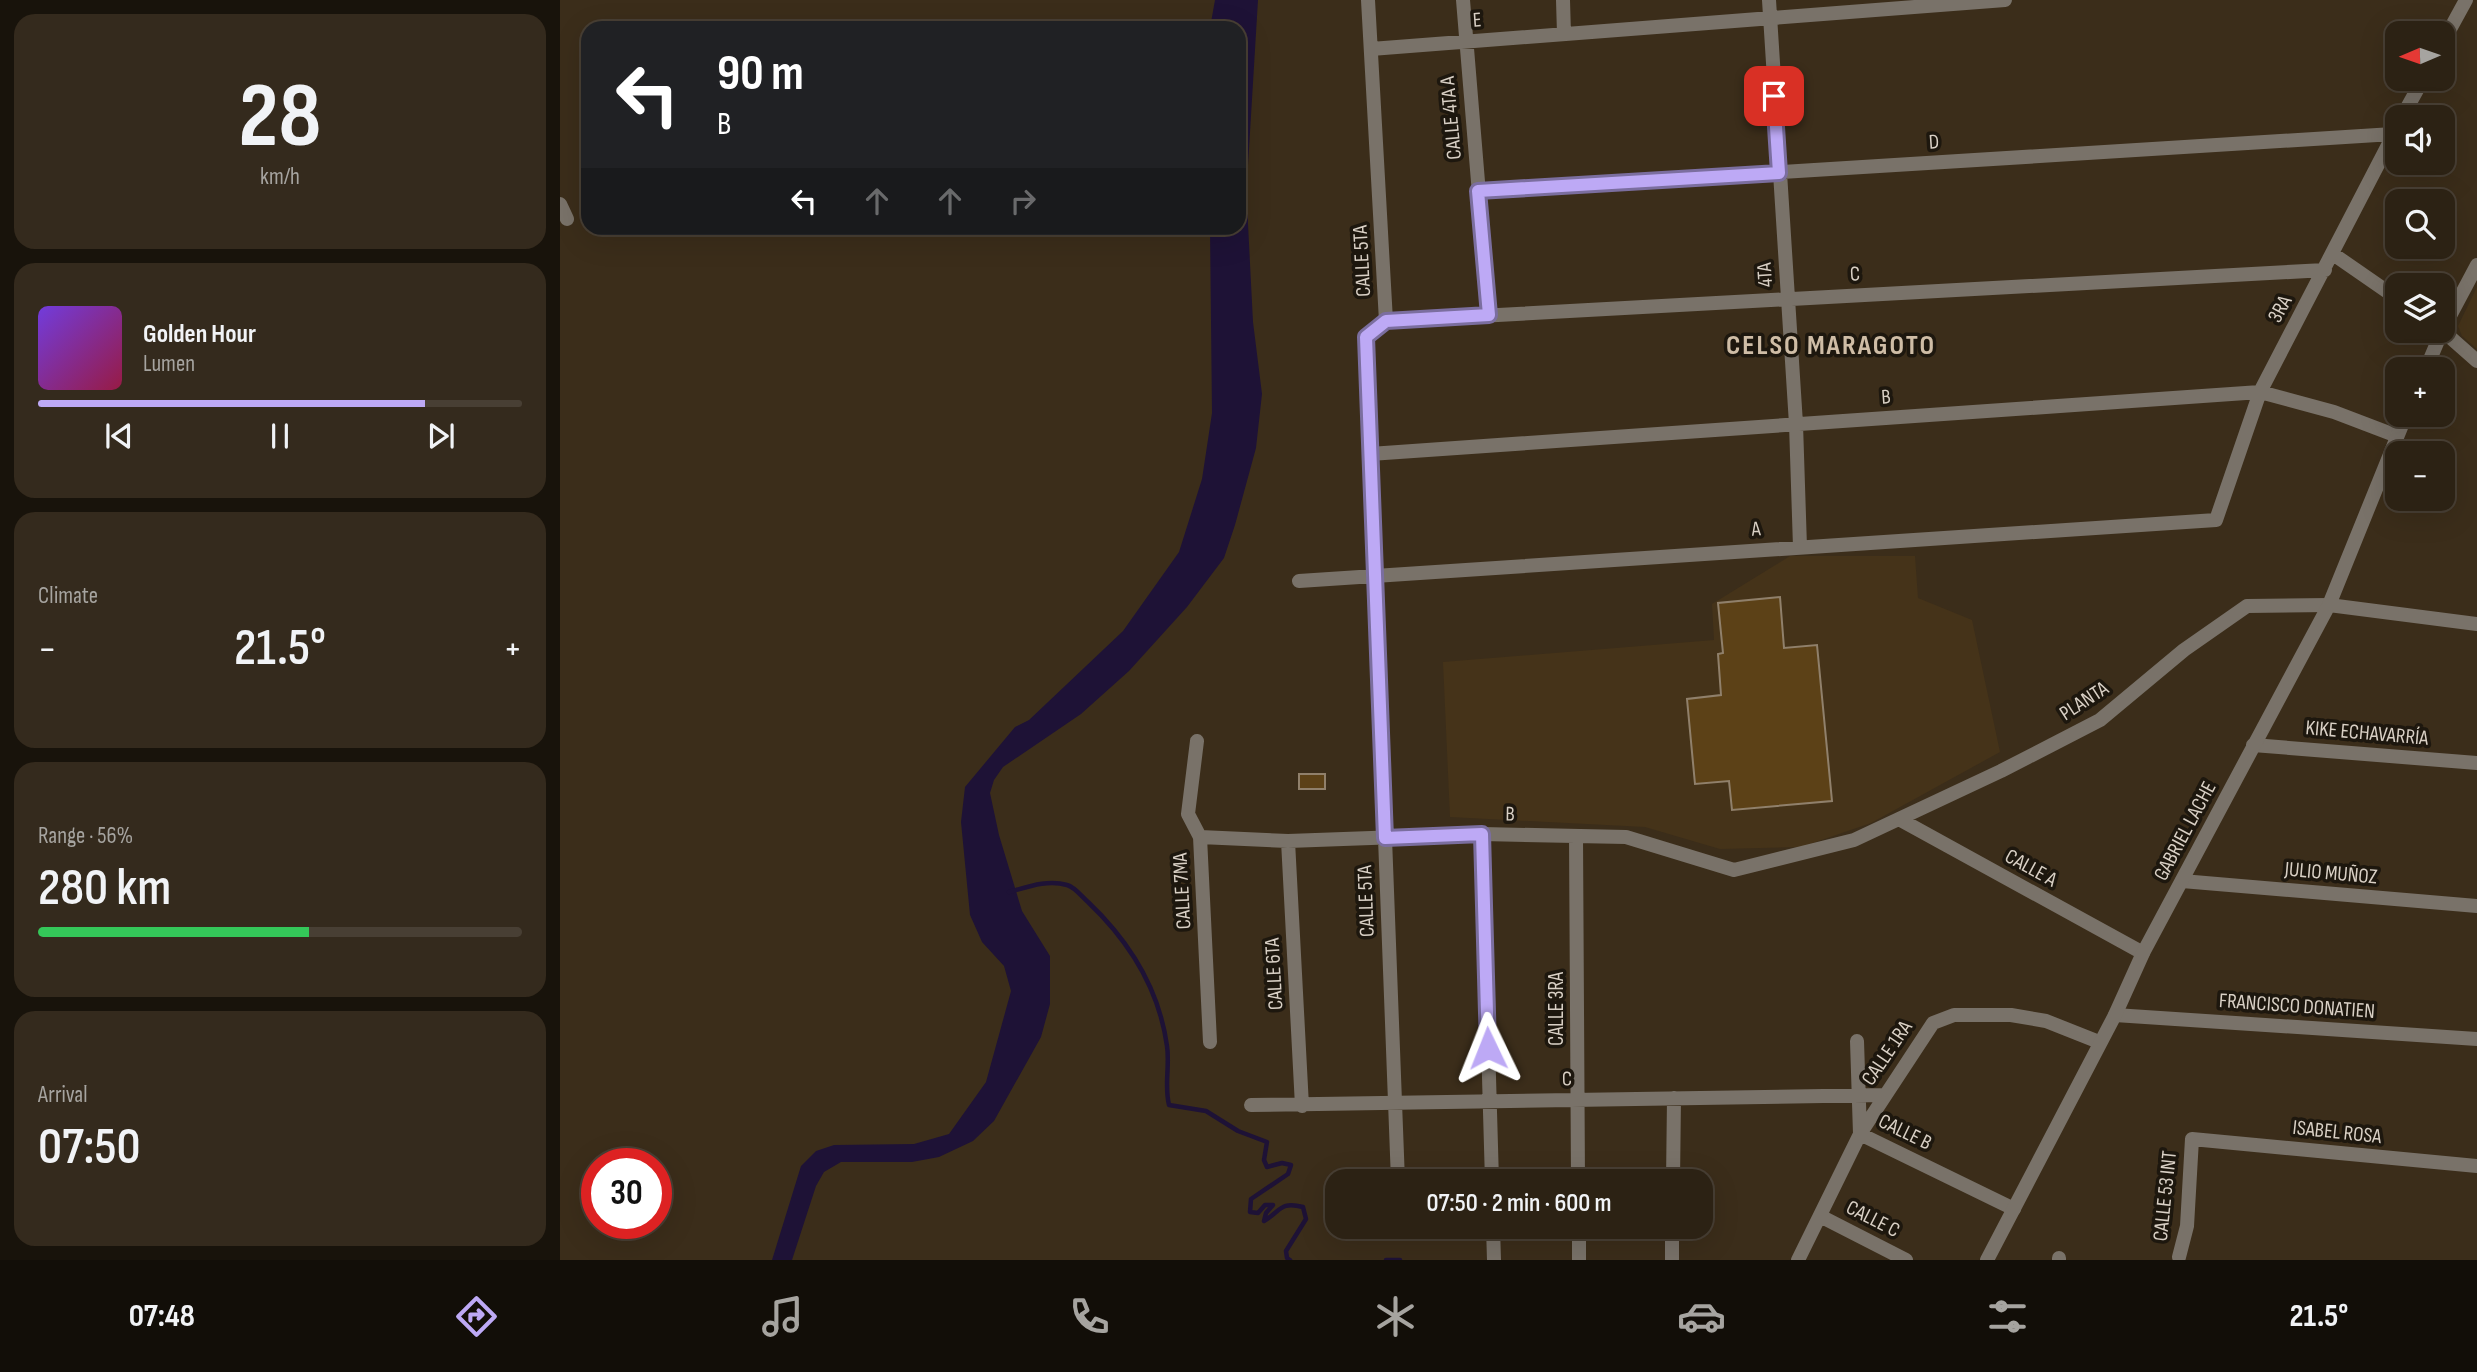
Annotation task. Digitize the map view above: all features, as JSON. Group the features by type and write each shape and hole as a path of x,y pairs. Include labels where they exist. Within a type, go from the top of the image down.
{"street":[{"name":"CALLE 5TA","path":"1368,0 1386,321 1366,337 1398,1169"},
{"name":"CALLE 4TA A","path":"1462,0 1489,315"},
{"path":"1563,0 1564,34"},
{"name":"4TA","path":"1769,0 1796,424 1800,547"},
{"name":"E","path":"1371,50 2005,0"},
{"path":"2454,21 2466,0"},
{"name":"D","path":"1478,191 2385,131"},
{"name":"3RA","path":"2217,520 2260,392 2385,150"},
{"path":"560,204 568,219"},
{"path":"2333,254 2385,290"},
{"path":"2455,307 2477,265"},
{"name":"C","path":"1386,321 2325,270"},
{"path":"2455,341 2477,361"},
{"name":"B","path":"1370,454 2260,392 2334,412 2397,436"},
{"name":"GABRIEL LACHE","path":"1987,1260 2115,1015 2143,953 2329,605 2401,427"},
{"name":"A","path":"1299,580 2217,520"},
{"name":"PLANTA","path":"1854,840 2001,771 2100,720 2184,650 2248,606 2329,605 2477,624"},
{"name":"CALLE 7MA","path":"1198,741 1188,814 1200,837 1210,1042"},
{"name":"KIKE ECHAVARRÍA","path":"2253,745 2477,763"},
{"name":"CALLE A","path":"1899,819 2143,953"},
{"path":"1482,834 1492,1169"},
{"name":"B","path":"1200,837 1288,841 1482,834 1626,836 1734,870 1854,840"},
{"name":"CALLE 3RA","path":"1576,836 1578,1169"},
{"name":"CALLE 6TA","path":"1288,841 1302,1106"},
{"name":"JULIO MUÑOZ","path":"2182,881 2477,906"},
{"name":"CALLE 1RA","path":"1798,1260 1860,1134 1933,1023 1954,1014 2011,1015 2046,1021 2099,1042"},
{"name":"FRANCISCO DONATIEN","path":"2115,1015 2477,1039"},
{"name":"CALLE B","path":"1857,1041 1860,1134 2014,1209"},
{"name":"C","path":"1251,1105 1884,1094"},
{"path":"1673,1169 1674,1098"},
{"name":"ISABEL ROSA","path":"2192,1139 2477,1167"},
{"name":"CALLE 53 INT","path":"2179,1257 2187,1226 2192,1139"},
{"name":"CALLE C","path":"1819,1216 1906,1260"},
{"path":"1493,1239 1494,1260"},
{"path":"1579,1239 1579,1260"},
{"path":"1672,1239 1672,1260"}],"shaded area":[{"path":"1215,0 1258,0 1248,165 1248,224 1253,322 1262,394 1256,448 1224,558 1187,607 1129,671 1081,714 1003,767 994,780 990,793 999,835 1022,911 1050,956 1050,1004 1041,1037 994,1121 973,1141 939,1157 912,1162 841,1162 824,1172 816,1186 792,1260 772,1260 801,1166 816,1151 834,1145 914,1144 949,1134 986,1082 1011,991 1004,966 982,942 970,915 961,822 965,787 1015,727 1029,720 1123,631 1179,552 1202,479 1212,413 1210,235 1246,235 1246,21 1211,21"},
{"path":"2477,287 2477,349 2462,336 2458,326"},
{"path":"1790,556 1915,556 1918,598 1972,620 2000,752 1871,823 1801,847 1720,849 1645,827 1450,817 1443,662 1714,640 1712,604"}],"building":[{"path":"1780,597 1784,648 1817,645 1832,801 1732,810 1729,781 1695,784 1687,699 1721,695 1718,654 1723,653 1718,603"},
{"path":"1299,774 1325,774 1325,789 1299,789"}],"waterway":[{"path":"1009,892 1045,883 1070,886 1117,933 1140,967 1157,1005 1167,1046 1169,1105 1206,1111 1238,1131 1267,1142 1264,1160 1267,1167 1282,1163 1291,1165 1288,1174 1251,1199 1250,1212 1258,1213 1265,1205 1273,1205 1266,1213 1264,1221 1285,1206 1303,1207 1306,1219 1286,1251 1290,1260"},
{"path":"1386,1260 1400,1260"}],"district":[{"name":"CELSO MARAGOTO","path":"1831,345"}],"route":[{"path":"1488,1048 1482,834 1385,838 1366,337 1386,321 1489,315 1478,191 1779,173 1774,96"}]}
